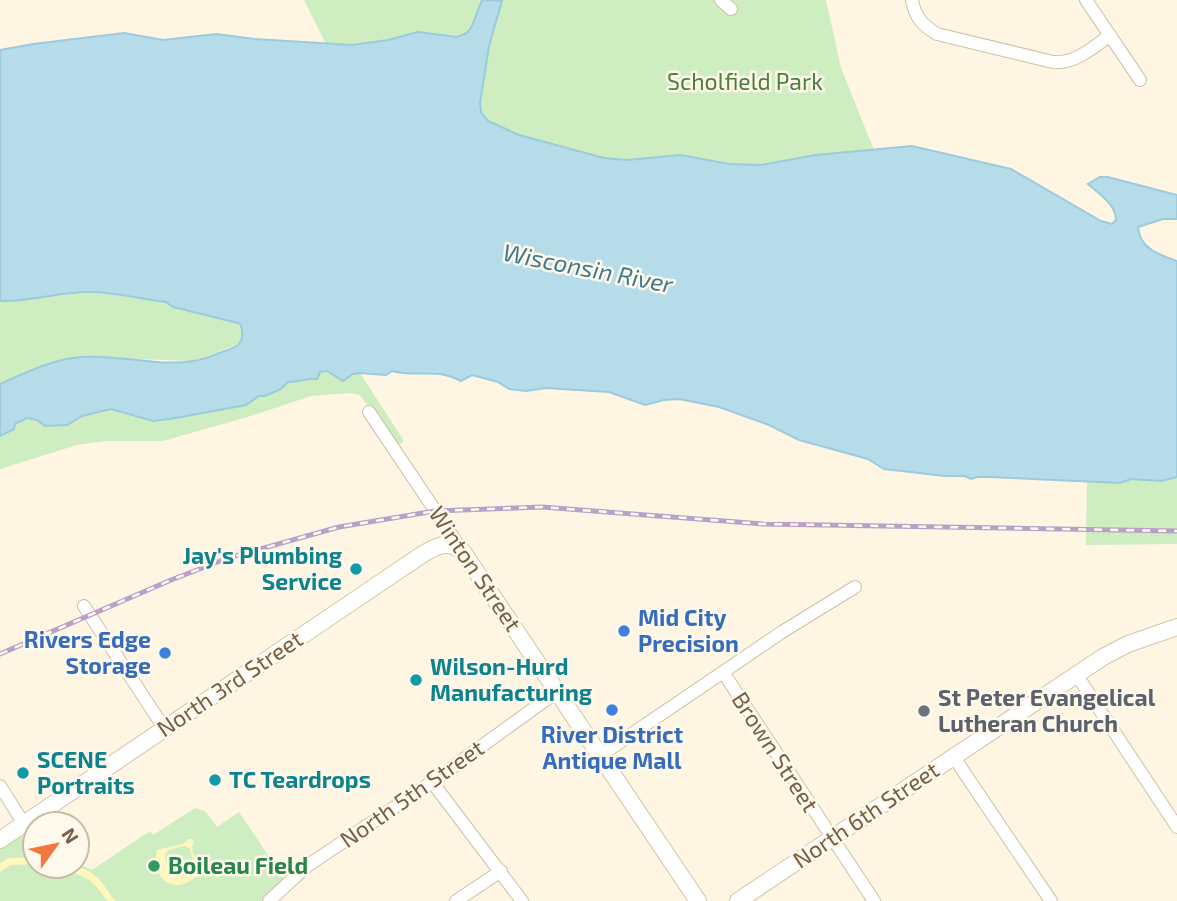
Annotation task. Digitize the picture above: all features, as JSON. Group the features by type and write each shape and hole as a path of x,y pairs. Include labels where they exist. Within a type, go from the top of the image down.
{"street":[{"path":"912,0 917,17 924,26 937,34 1053,62 1064,62 1079,56 1110,35"},
{"path":"1086,0 1140,80"},
{"name":"Winton Street","path":"369,412 698,901"},
{"name":"North 3rd Street","path":"44,810 433,548 447,544 463,552"},
{"path":"601,755 855,587"},
{"path":"84,606 164,728"},
{"name":"North 6th Street","path":"737,901 1076,674 1128,644 1177,627"},
{"name":"Brown Street","path":"723,672 874,901"},
{"path":"1076,674 1177,827"},
{"name":"North 5th Street","path":"269,901 307,866 432,782 558,691"},
{"path":"953,756 1051,901"},
{"path":"432,782 522,901"},
{"path":"0,786 21,819"},
{"name":"North 3rd Street","path":"0,840 21,826"},
{"path":"456,901 501,871"}],"green space":[{"path":"304,0 482,0 472,26 467,33 457,37 418,32 352,45 326,44"},
{"name":"Scholfield Park","path":"502,0 826,0 841,68 874,150 816,155 761,165 729,164 681,155 627,160 604,158 519,135 488,121 481,112 489,46"},
{"path":"92,292 167,302 173,307 238,323 244,336 241,343 194,361 78,357 39,367 0,384 0,301"},
{"path":"327,371 346,380 353,374 360,373 404,441 397,446 360,395 349,393 311,396 163,441 105,441 77,445 0,469 0,436 27,418 67,425 82,416 111,409 153,421 246,405 288,382 314,379 320,372"},
{"path":"1177,477 1177,544 1086,545 1087,482 1120,483 1131,479 1161,481"},
{"path":"195,808 205,811 217,827 239,812 288,885 271,901 0,901 0,841 17,829 21,835 21,880 91,880 91,870 150,831 153,835"}],"sand":[{"path":"188,839 194,842 192,847 198,875 181,884 166,882 157,869 157,850 185,843","holes":["185,846 190,849 194,865 191,870 174,874 169,871 165,855 168,850"]},
{"path":"9,858 21,858 21,865 11,865 0,872 0,863"},
{"path":"91,872 115,901 107,901 88,880 91,880"}],"water":[{"name":"Wisconsin River","path":"482,0 502,1 489,46 481,112 488,121 519,135 604,158 627,160 681,155 729,164 761,165 816,155 912,146 1011,169 1101,221 1112,224 1116,220 1113,209 1088,184 1100,177 1177,195 1177,219 1163,219 1138,227 1146,245 1177,261 1177,477 1161,481 1131,479 1120,483 990,477 971,479 965,476 884,469 868,459 799,440 769,425 719,407 679,399 645,405 609,392 546,388 526,391 509,389 498,382 472,375 461,381 442,375 392,371 386,375 353,374 343,381 327,371 320,372 317,379 288,382 281,389 259,396 246,405 170,419 153,421 111,409 82,416 67,425 45,426 37,420 27,418 0,436 0,384 19,375 81,357 165,362 196,360 235,347 241,342 242,332 238,323 173,307 166,302 118,294 78,292 0,301 0,50 124,33 163,40 216,34 352,45 418,32 457,37 467,33 472,26"}],"railway":[{"path":"0,654 228,558 339,527 435,511 542,507 763,524 1177,531"}],"place":[{"name":"Jay's Plumbing Service","path":"356,569"},
{"name":"Mid City Precision","path":"624,631"},
{"name":"Rivers Edge Storage","path":"165,653"},
{"name":"Wilson-Hurd Manufacturing","path":"416,680"},
{"name":"River District Antique Mall","path":"612,710"},
{"name":"St Peter Evangelical Lutheran Church","path":"924,711"},
{"name":"SCENE Portraits","path":"23,773"},
{"name":"TC Teardrops","path":"215,780"},
{"name":"Boileau Field","path":"154,866"}]}
